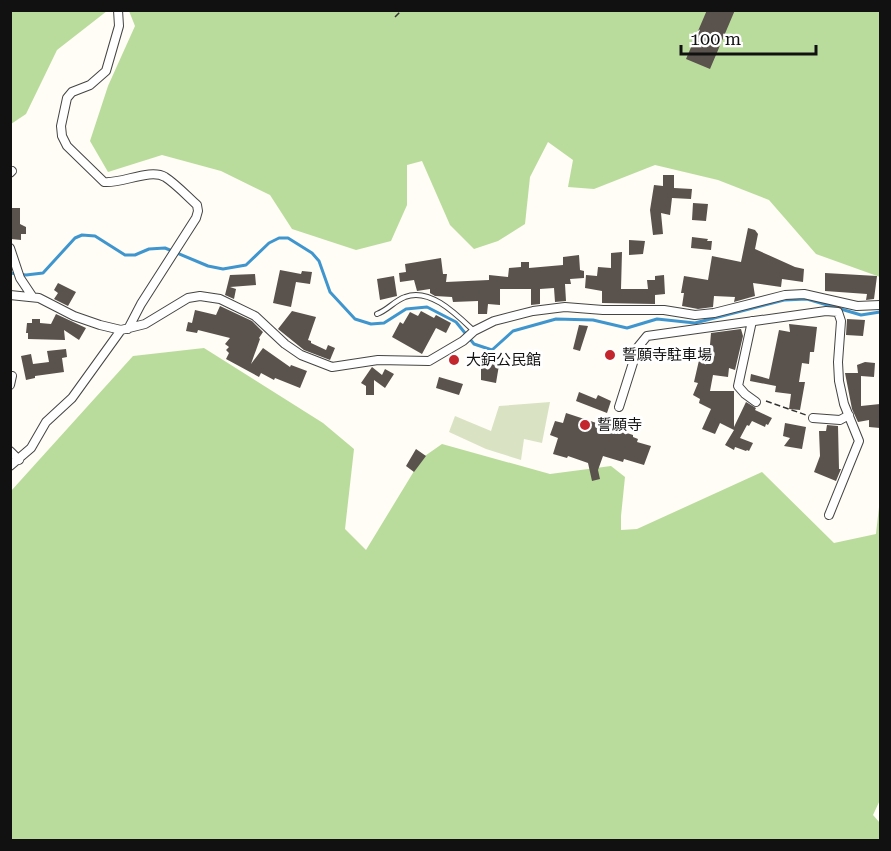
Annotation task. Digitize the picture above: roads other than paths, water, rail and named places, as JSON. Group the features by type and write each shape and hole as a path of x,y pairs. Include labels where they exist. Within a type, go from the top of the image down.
{"street":[{"path":"10,466 32,448 46,422 72,398 124,329 196,218 198,211 197,205 164,176 155,174 112,183 104,182 67,146 62,136 61,126 67,98 72,92 90,85 106,71 119,26 118,10"},
{"path":"10,248 19,273 32,296"},
{"path":"10,295 32,296 46,300 74,316 100,325 124,329 145,324 188,298 200,296 220,299 255,316 285,344 301,355 332,367 378,360 429,361 463,341 474,331 494,321 533,311 565,307 603,310 664,310 695,315 785,295 804,294 857,306 880,305"},
{"path":"838,312 846,303"},
{"path":"742,306 750,321 738,386 756,402"},
{"path":"619,407 638,346 647,336 826,311 838,312"},
{"path":"829,515 859,441 839,381 841,321 838,312"},
{"path":"10,385 12,376"},
{"path":"813,418 840,420 849,415"},
{"path":"10,451 19,460"}],"lane":[{"path":"376,314 388,310 396,301 407,296 423,295 448,308 474,331"}],"waterway":[{"path":"10,273 26,275 43,273 75,238 82,235 95,236 125,255 165,248 208,266 223,269 246,265 269,243 279,238 288,238 312,253 319,261 330,292 355,319 371,324 384,323 406,309 427,307 456,322 474,344 492,350 513,331 556,319 593,320 627,328 657,319 695,323 784,300 807,299 861,315 880,312"}],"place":[{"name":"誓願寺駐車場","path":"610,355"},
{"name":"大鈩公民館","path":"454,360"},
{"name":"誓願寺","path":"585,425"}]}
